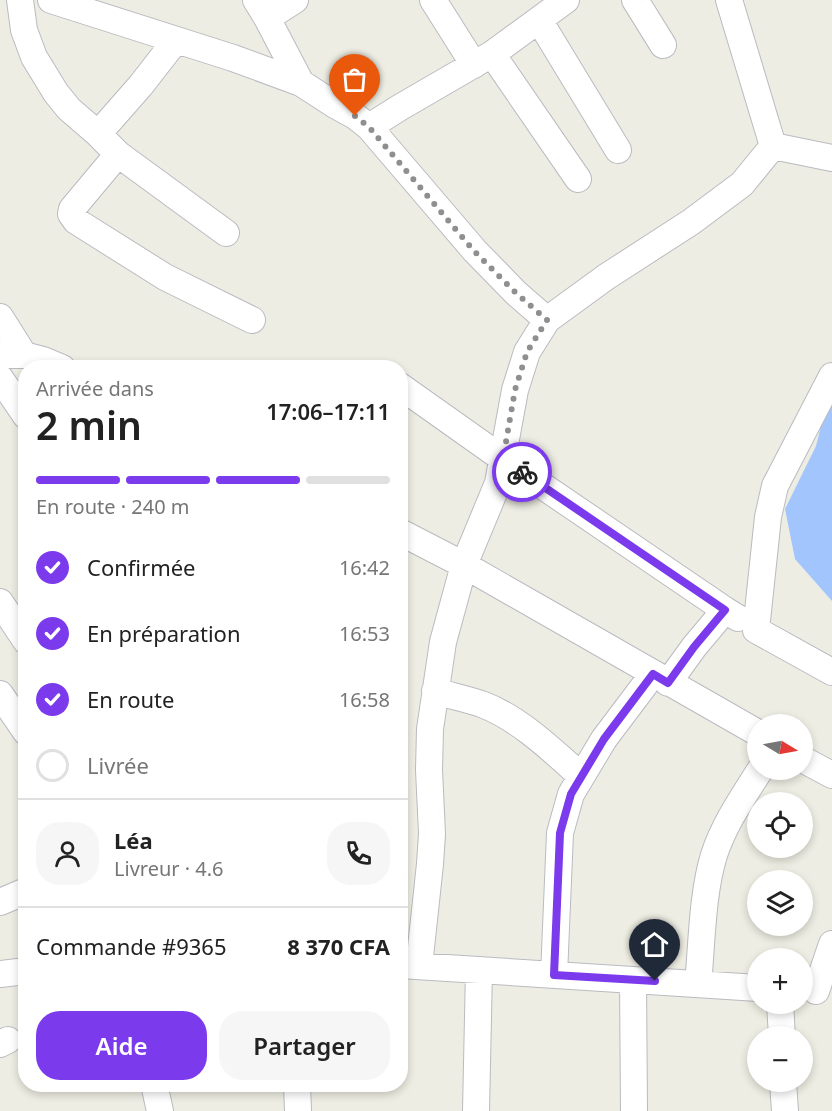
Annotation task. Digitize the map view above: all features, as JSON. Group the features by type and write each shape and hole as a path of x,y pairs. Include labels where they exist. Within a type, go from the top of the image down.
{"street":[{"path":"20,0 24,30 34,57 45,77 69,109 118,154 226,233"},
{"path":"51,0 233,58 301,83 355,116 369,127 474,251 547,320"},
{"path":"295,0 261,9 301,83"},
{"path":"433,0 578,179"},
{"path":"369,127 483,59 566,0"},
{"path":"634,0 663,45"},
{"path":"729,0 773,146"},
{"path":"539,20 618,150"},
{"path":"98,134 141,85 176,40"},
{"path":"773,146 832,158"},
{"path":"747,987 410,965 430,864 432,834 430,729 442,642 464,565 498,483 515,390 527,352 547,320 606,277 691,222 742,184 773,146"},
{"path":"118,154 72,209 71,214 76,220 165,277 252,320"},
{"path":"0,317 12,355 43,360"},
{"path":"756,630 768,517 775,486 832,376"},
{"path":"0,378 18,404"},
{"path":"408,392 725,610 832,672"},
{"path":"408,536 464,565 747,727"},
{"path":"0,602 18,629"},
{"path":"554,975 560,833 571,794 604,739 660,679 694,647 725,610"},
{"path":"435,691 485,705 502,714 531,733 581,776"},
{"path":"0,694 18,720"},
{"path":"813,765 832,776"},
{"path":"698,984 705,905 714,855 723,834 754,780"},
{"path":"0,902 18,894"},
{"path":"817,992 832,944"},
{"path":"476,1111 479,970"},
{"path":"0,974 18,972"},
{"path":"633,980 634,1111"},
{"path":"156,1092 160,1111"},
{"path":"297,1092 298,1111"},
{"path":"784,1092 785,1111"}],"water":[{"path":"832,401 832,601 795,559 785,509 816,446 823,418"}],"way so far":[{"path":"355,116 369,127 474,251 547,320 527,352 515,390 503,459 522,472"}],"route":[{"path":"522,472 725,610 668,683 653,674 604,739 571,794 560,833 554,975 655,981"}]}
